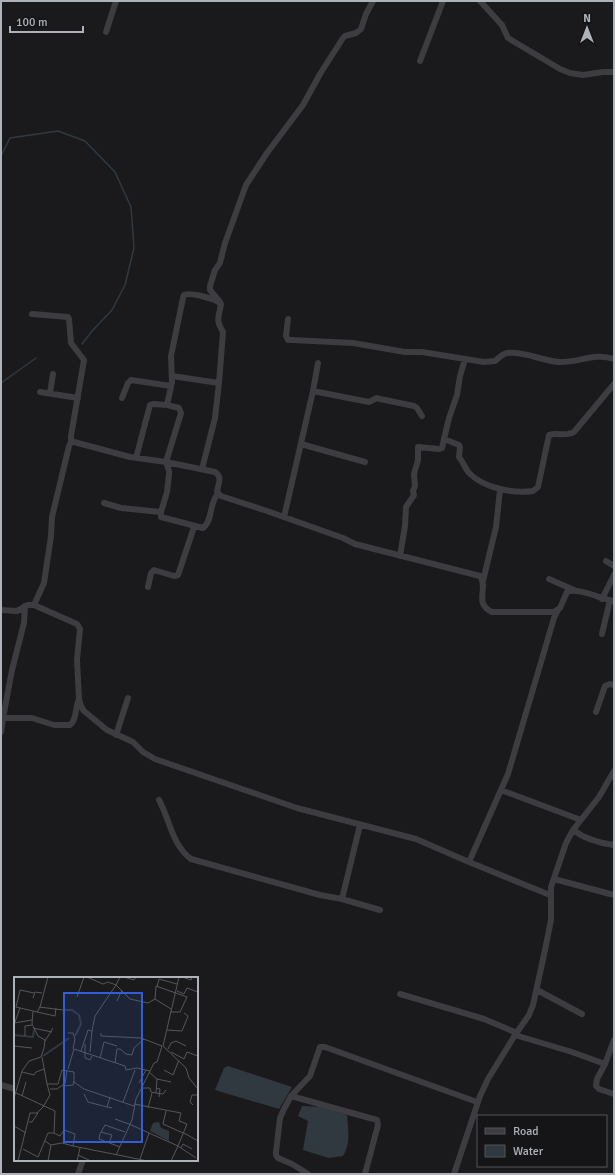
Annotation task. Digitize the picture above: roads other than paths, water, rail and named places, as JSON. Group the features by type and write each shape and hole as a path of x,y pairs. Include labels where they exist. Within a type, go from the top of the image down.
{"street":[{"path":"106,32 116,1"},
{"path":"202,469 215,418 222,332 218,325 221,307 220,302 209,288 215,270 220,263 223,248 242,194 256,170 303,105 320,74 343,38 356,33 361,29 366,14 374,1"},
{"path":"420,61 443,1"},
{"path":"480,1 502,25 508,38 560,69 570,73 583,75 614,72"},
{"path":"167,405 172,376 171,356 184,295 190,294 220,302"},
{"path":"32,314 68,317 71,343 84,360 71,436 72,442 69,446 52,513 51,536 44,583 34,604"},
{"path":"288,319 286,336 288,340 360,344 390,350 422,352 492,362 503,354 517,353 559,362 599,356 614,359"},
{"path":"400,556 405,526 406,507 414,496 414,474 418,460 418,446 439,449 442,448 465,359"},
{"path":"284,517 313,391 318,362"},
{"path":"50,394 53,374"},
{"path":"172,376 219,383"},
{"path":"122,398 128,383 131,380 171,386"},
{"path":"444,439 459,445 459,458 471,475 500,490 530,492 536,489 542,471 549,435 569,435 574,432 614,384"},
{"path":"313,391 368,402 377,398 414,406 422,416"},
{"path":"40,392 78,398"},
{"path":"72,442 78,442 116,454 136,458 166,462 219,474 218,494 215,498 205,527 194,527 162,517 161,512 166,497 169,475 166,462 180,412 178,408 167,405 150,405 136,458"},
{"path":"301,444 365,462"},
{"path":"500,490 496,527 483,581 483,603 488,610 492,612 547,612 558,610"},
{"path":"218,494 343,538 355,544 480,576 483,581"},
{"path":"104,503 121,508 161,512"},
{"path":"148,587 151,573 154,570 174,576 178,575 194,527"},
{"path":"606,562 614,566"},
{"path":"602,599 614,575"},
{"path":"549,579 574,590 612,601 602,634"},
{"path":"469,862 508,774 554,618 562,605 567,592 574,590"},
{"path":"1,610 17,611 34,604 72,621 78,626 80,633 77,660 79,699 84,711 107,730 133,742 143,752 155,759 297,808 360,826 416,839 550,895"},
{"path":"1,732 12,670 24,623 26,606"},
{"path":"596,712 604,686 610,684 614,685"},
{"path":"116,735 128,698"},
{"path":"2,721 32,718 54,725 70,725 74,721 76,706 79,699"},
{"path":"454,1174 478,1102 488,1079 531,1010 537,990 551,920 550,895 566,843 573,830 599,797 614,771"},
{"path":"607,784 614,787"},
{"path":"501,790 581,820"},
{"path":"160,800 172,834 191,859 380,910"},
{"path":"342,899 360,826"},
{"path":"573,830 579,835 596,842 614,845"},
{"path":"554,879 614,895"},
{"path":"537,990 582,1014"},
{"path":"400,994 484,1018 516,1034 605,1064"},
{"path":"614,1040 605,1064 597,1079 596,1086 598,1089 614,1094"},
{"path":"308,1174 276,1155 280,1118 291,1096 309,1078 320,1048 323,1046 478,1102"},
{"path":"1,1085 14,1089"},
{"path":"291,1096 377,1120 378,1125 364,1174"},
{"path":"78,1174 83,1161"}],"water":[{"path":"228,1066 292,1087 279,1109 215,1090 224,1068"},
{"path":"302,1106 322,1107 347,1115 348,1141 346,1151 343,1156 329,1158 303,1150 308,1121 298,1116"}],"waterway":[{"path":"1,156 10,138 58,131 85,141 115,172 131,207 134,248 125,285 112,310 82,344"},
{"path":"1,383 36,358"}]}
